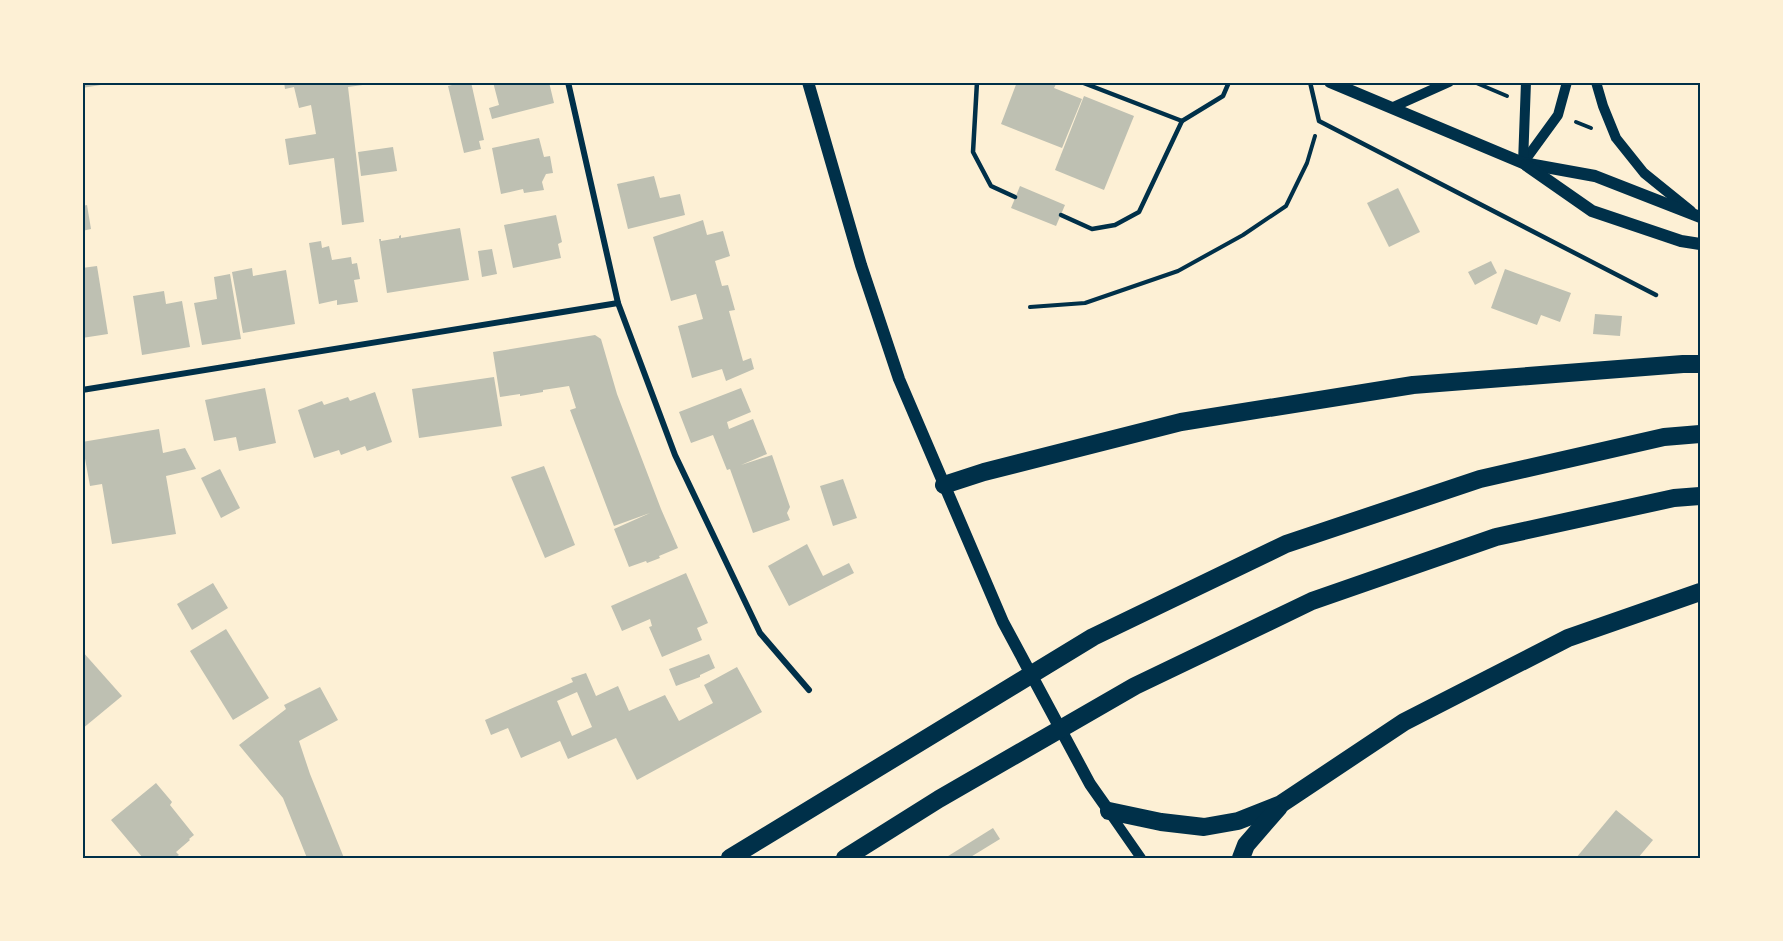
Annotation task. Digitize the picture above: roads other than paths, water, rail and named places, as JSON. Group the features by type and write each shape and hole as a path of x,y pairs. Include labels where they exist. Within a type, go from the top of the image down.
{"highway":[{"path":"944,486 984,472 1181,422 1390,388 1636,367 1701,364"},
{"path":"730,858 1093,637 1286,544 1480,478 1664,437 1701,434"},
{"path":"845,858 939,799 1135,686 1312,601 1496,537 1674,498 1701,496"},
{"path":"1109,812 1204,827 1238,821 1281,804 1404,722 1568,638 1701,592"},
{"path":"1241,858 1246,845 1281,804"}],"main road":[{"path":"808,82 861,265 899,379 1003,622 1090,784 1109,812"},
{"path":"1330,82 1522,163 1592,211 1681,241 1701,244"},
{"path":"1522,163 1595,176 1698,216"}],"street":[{"path":"568,82 618,303 675,455 760,633 809,690"},
{"path":"1391,108 1449,82"},
{"path":"1522,163 1526,82"},
{"path":"1522,163 1558,115 1567,82"},
{"path":"1596,82 1616,138 1644,173 1698,216"},
{"path":"82,390 618,303"},
{"path":"1109,812 1141,858"}],"lane":[{"path":"977,82 973,152 991,186 1016,196"},
{"path":"1081,82 1182,121"},
{"path":"1061,215 1092,229 1115,225 1139,212 1182,121 1223,96 1229,82"},
{"path":"1310,82 1319,120 1656,295"}]}
